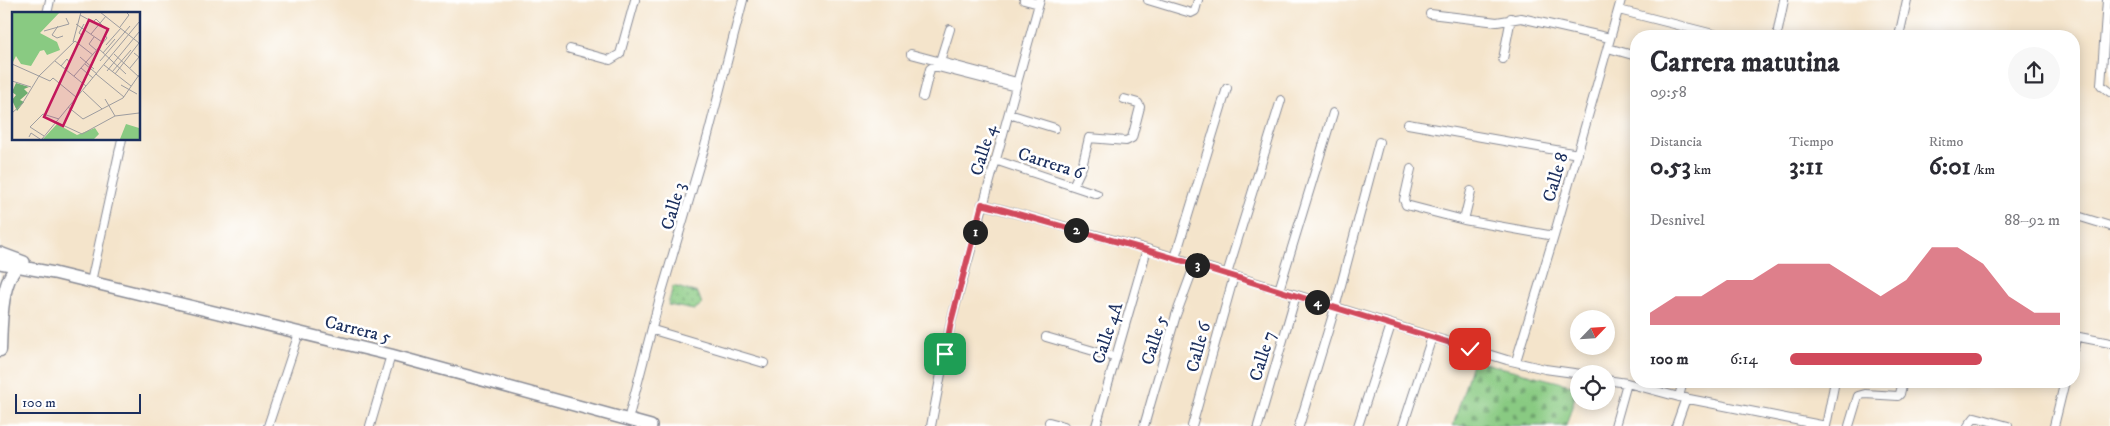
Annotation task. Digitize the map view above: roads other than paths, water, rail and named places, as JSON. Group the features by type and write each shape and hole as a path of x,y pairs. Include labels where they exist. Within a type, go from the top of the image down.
{"main road":[{"name":"Carrera 5","path":"0,253 54,273"},
{"name":"Carrera 5","path":"0,263 54,273 391,355 652,426"},
{"path":"0,350 5,287 11,274 18,266"},
{"path":"0,270 5,287"},
{"path":"0,311 1,338"}],"street":[{"path":"570,49 610,60 616,58 620,54 635,0"},
{"name":"Calle 3","path":"628,420 707,139 743,0"},
{"path":"1024,0 1040,2"},
{"path":"1148,0 1191,13 1195,11 1198,0"},
{"name":"Calle 8","path":"1516,361 1578,154 1621,0"},
{"path":"1778,30 1784,0"},
{"path":"1900,30 1907,0"},
{"path":"2107,0 2101,85 2110,92"},
{"name":"Calle 4","path":"930,426 951,322 982,204 1040,2"},
{"path":"1619,10 1697,30"},
{"path":"1430,14 1497,22 1511,18 1570,27 1610,38"},
{"path":"1503,59 1511,18"},
{"path":"940,61 950,29"},
{"path":"1608,48 1630,54"},
{"path":"911,54 1016,84"},
{"path":"922,97 930,69 934,66 1016,84"},
{"path":"1175,258 1227,88"},
{"path":"1073,186 1082,167 1088,138 1126,141 1132,138 1140,106 1138,103 1124,98"},
{"name":"Calle 6","path":"1192,426 1230,275 1281,100"},
{"path":"1279,290 1333,113"},
{"path":"1009,114 1055,128"},
{"path":"1408,124 1578,154"},
{"path":"91,282 122,140"},
{"path":"1299,426 1335,308 1379,142"},
{"name":"Carrera 6","path":"995,160 1097,194"},
{"path":"1411,169 1404,200 1406,205 1464,220 1554,236"},
{"path":"1464,220 1470,191"},
{"path":"982,204 1175,258 1432,337 1545,369 1570,372"},
{"path":"2080,218 2110,226"},
{"name":"Calle 4A","path":"1096,426 1114,357 1136,291 1147,250"},
{"name":"Calle 5","path":"1144,426 1176,315 1195,264"},
{"name":"Calle 7","path":"1258,426 1296,296"},
{"path":"1358,426 1392,325"},
{"path":"653,330 764,362"},
{"path":"268,426 299,333"},
{"path":"1046,337 1114,357"},
{"path":"1403,426 1432,337"},
{"path":"2080,337 2110,343"},
{"path":"370,426 391,355"},
{"path":"1615,381 1630,383"},
{"path":"1615,426 1627,383"},
{"path":"1650,388 1682,398 1826,426 1834,388"},
{"path":"1676,426 1683,388"},
{"path":"1849,426 1858,396 1865,394 1898,396 1901,388"},
{"path":"2054,426 2063,388"},
{"path":"1968,426 1975,417 2008,426"},
{"path":"1049,422 1064,426"}]}
